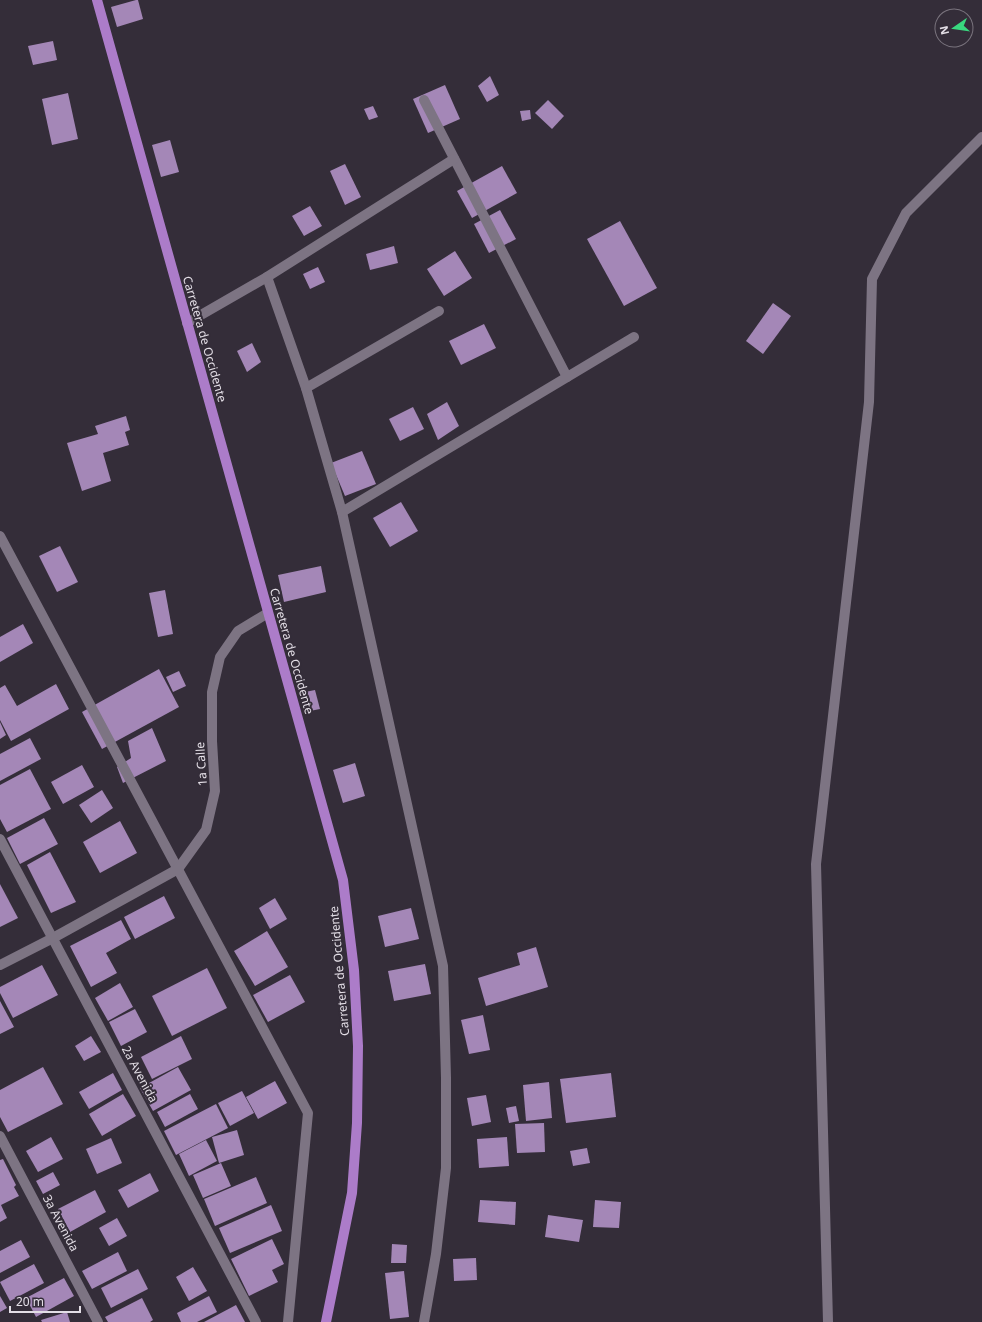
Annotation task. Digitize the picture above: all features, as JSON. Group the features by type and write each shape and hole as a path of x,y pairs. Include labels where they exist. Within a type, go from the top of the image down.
{"main road":[{"name":"Carretera de Occidente","path":"97,0 343,880 354,970 358,1046 358,1123 352,1193 326,1322"}],"street":[{"path":"424,100 568,377"},
{"path":"828,1322 816,864 869,402 872,279 906,213 982,137"},
{"path":"187,323 267,277 454,158"},
{"path":"267,277 306,388 342,512 443,966 446,1067 446,1168 436,1254 424,1322"},
{"path":"306,388 439,312"},
{"path":"342,512 634,337"},
{"path":"0,536 308,1114 288,1322"},
{"name":"1a Calle","path":"0,965 53,938 178,869 206,830 215,791 212,741 212,692 220,657 238,631 268,613"},
{"name":"2a Avenida","path":"0,839 256,1322"},
{"name":"3a Avenida","path":"0,1136 98,1322"}],"building":[{"path":"138,0 143,19 117,27 111,7"},
{"path":"53,41 57,60 33,65 28,46"},
{"path":"490,76 499,95 487,102 478,86"},
{"path":"445,85 460,119 428,133 413,99"},
{"path":"68,93 78,139 52,145 42,99"},
{"path":"548,100 564,116 552,129 535,113"},
{"path":"373,106 378,117 369,120 364,109"},
{"path":"530,110 531,119 522,121 520,111"},
{"path":"170,140 179,172 161,177 152,145"},
{"path":"345,164 361,197 345,205 330,171"},
{"path":"502,166 517,193 472,218 457,191"},
{"path":"310,206 322,226 304,236 292,216"},
{"path":"500,210 516,239 489,253 474,224"},
{"path":"620,221 657,288 624,306 587,239"},
{"path":"394,246 398,263 370,270 366,254"},
{"path":"455,251 472,278 444,296 427,269"},
{"path":"318,267 325,282 310,289 303,274"},
{"path":"773,303 791,316 763,354 746,341"},
{"path":"484,324 496,348 461,365 449,341"},
{"path":"252,343 261,362 247,372 237,351"},
{"path":"447,402 459,426 438,440 427,414"},
{"path":"413,407 424,429 400,441 389,419"},
{"path":"126,416 130,430 125,432 129,445 103,453 111,481 82,491 67,443 98,434 95,426"},
{"path":"362,451 376,484 345,496 331,463"},
{"path":"401,502 418,531 390,547 373,518"},
{"path":"60,546 78,582 57,592 39,556"},
{"path":"321,566 326,592 284,602 278,575"},
{"path":"165,590 173,634 158,637 149,593"},
{"path":"23,624 33,643 0,662 0,637"},
{"path":"159,669 179,707 102,749 82,712"},
{"path":"179,671 186,686 173,692 166,677"},
{"path":"56,684 69,709 11,741 0,720 0,688 5,685 17,706"},
{"path":"315,690 320,709 310,711 305,692"},
{"path":"0,722 6,735 0,739"},
{"path":"152,728 166,761 123,783 117,767 131,758 128,741"},
{"path":"30,738 41,759 0,781 0,754"},
{"path":"355,763 365,796 343,803 333,770"},
{"path":"82,765 94,787 63,804 51,782"},
{"path":"30,769 51,809 7,832 0,819 0,785"},
{"path":"102,790 113,808 91,823 79,805"},
{"path":"44,818 58,844 20,864 7,838"},
{"path":"120,821 137,853 100,873 83,842"},
{"path":"50,852 76,902 51,913 27,865"},
{"path":"0,884 18,918 0,927"},
{"path":"164,896 175,918 135,939 124,917"},
{"path":"275,898 287,919 270,929 259,908"},
{"path":"411,908 419,939 385,947 378,916"},
{"path":"121,920 131,939 106,953 117,973 91,987 70,946"},
{"path":"267,931 288,967 255,986 234,951"},
{"path":"536,947 548,987 486,1006 478,978 520,965 517,953"},
{"path":"425,964 431,994 394,1001 388,971"},
{"path":"42,965 58,995 13,1018 0,993 0,987"},
{"path":"207,968 227,1008 172,1036 152,996"},
{"path":"290,975 305,1002 268,1022 253,995"},
{"path":"120,983 133,1007 108,1021 95,998"},
{"path":"0,1001 14,1027 0,1034"},
{"path":"135,1009 147,1032 121,1046 109,1022"},
{"path":"483,1015 490,1050 469,1054 461,1020"},
{"path":"91,1036 101,1052 84,1061 75,1046"},
{"path":"181,1036 192,1059 152,1079 141,1057"},
{"path":"43,1067 63,1104 8,1132 0,1117 0,1090"},
{"path":"178,1067 191,1090 153,1111 140,1088"},
{"path":"113,1073 122,1090 89,1109 79,1092"},
{"path":"611,1073 616,1117 566,1123 560,1079"},
{"path":"275,1081 287,1103 258,1119 246,1097"},
{"path":"549,1082 552,1118 526,1121 523,1085"},
{"path":"242,1091 254,1113 230,1126 218,1103"},
{"path":"123,1094 136,1116 102,1136 89,1114"},
{"path":"190,1094 198,1109 165,1127 157,1112"},
{"path":"486,1095 491,1122 472,1126 467,1098"},
{"path":"216,1104 228,1128 176,1155 164,1131"},
{"path":"516,1106 519,1121 509,1123 506,1108"},
{"path":"544,1123 545,1152 517,1153 515,1124"},
{"path":"237,1130 244,1155 219,1163 212,1137"},
{"path":"51,1137 63,1159 38,1172 26,1151"},
{"path":"507,1137 509,1166 479,1168 477,1139"},
{"path":"111,1138 122,1163 97,1174 86,1149"},
{"path":"206,1140 217,1161 189,1176 179,1154"},
{"path":"587,1148 590,1163 573,1166 570,1151"},
{"path":"3,1159 16,1185 14,1187 19,1196 1,1205 7,1218 0,1222 0,1160"},
{"path":"221,1163 231,1186 203,1198 193,1175"},
{"path":"53,1172 60,1185 43,1194 36,1181"},
{"path":"150,1173 159,1191 128,1208 118,1190"},
{"path":"256,1177 267,1203 215,1226 204,1199"},
{"path":"95,1190 106,1212 70,1232 58,1209"},
{"path":"480,1200 516,1202 515,1225 478,1222"},
{"path":"595,1200 621,1202 619,1228 593,1227"},
{"path":"271,1205 282,1231 230,1253 219,1228"},
{"path":"548,1215 583,1220 579,1242 545,1237"},
{"path":"117,1218 127,1236 109,1246 99,1228"},
{"path":"272,1239 284,1264 272,1270 278,1282 249,1296 231,1259"},
{"path":"21,1240 30,1257 0,1273 0,1251"},
{"path":"392,1244 407,1245 406,1263 391,1263"},
{"path":"118,1252 127,1271 92,1289 82,1271"},
{"path":"476,1258 477,1280 454,1281 453,1259"},
{"path":"34,1264 44,1283 10,1301 0,1282"},
{"path":"193,1267 207,1291 189,1301 176,1277"},
{"path":"138,1269 148,1289 111,1308 101,1288"},
{"path":"404,1271 409,1317 390,1319 385,1273"},
{"path":"64,1278 74,1296 36,1317 26,1298"},
{"path":"0,1296 7,1308 0,1312"},
{"path":"209,1296 217,1312 197,1322 181,1322 177,1313"},
{"path":"142,1298 153,1320 150,1322 108,1322 105,1317"},
{"path":"236,1305 245,1322 204,1322"},
{"path":"67,1312 70,1322 42,1322 41,1320"}]}
